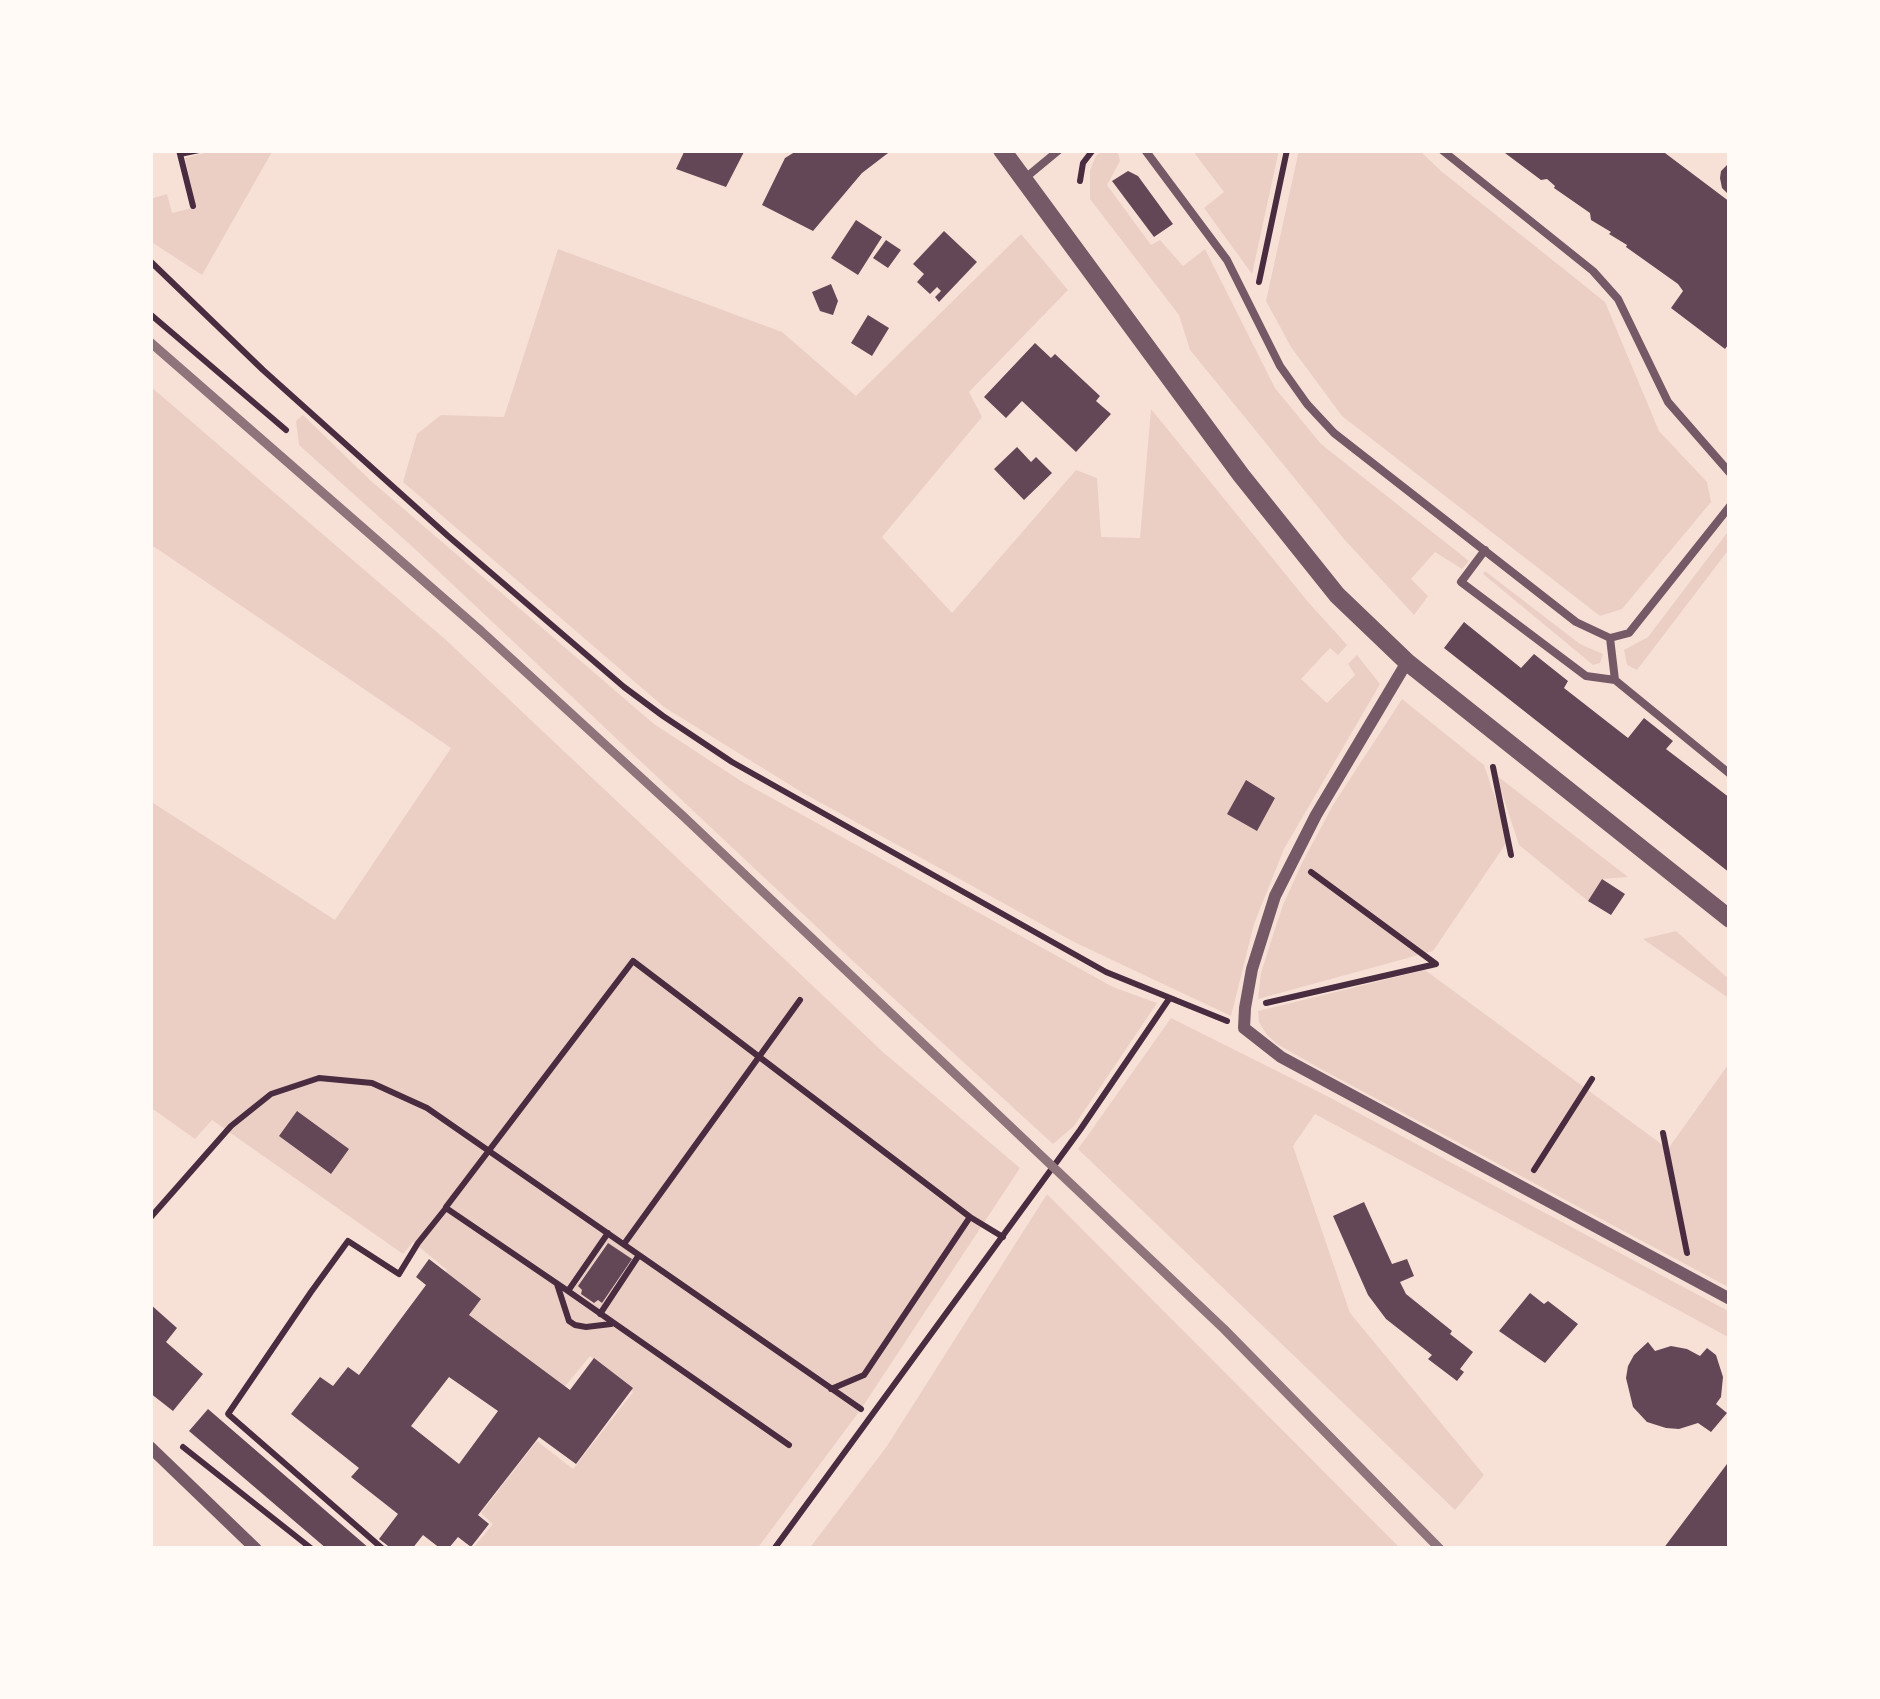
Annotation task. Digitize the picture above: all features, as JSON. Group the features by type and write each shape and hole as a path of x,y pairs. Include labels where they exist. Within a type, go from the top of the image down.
{"street":[{"path":"1001,150 1241,475 1337,595 1407,662 1730,919"},
{"path":"1407,662 1316,815 1276,896 1252,969 1244,1028 1281,1057 1730,1299"},
{"path":"150,1447 256,1549"}],"lane":[{"path":"1024,179 1060,150"},
{"path":"1145,150 1227,260 1280,367 1334,434 1576,622 1610,638 1629,633 1730,506"},
{"path":"1442,150 1593,271 1618,299 1669,402 1730,473"},
{"path":"1485,550 1461,582 1586,676 1616,680 1730,774"},
{"path":"1610,638 1616,680"}],"path":[{"path":"193,206 180,152 200,150"},
{"path":"1080,181 1083,163 1093,150"},
{"path":"1253,312 1287,150"},
{"path":"150,261 448,536 662,716 732,763 1106,972 1244,1028"},
{"path":"150,314 286,430"},
{"path":"1493,767 1511,855"},
{"path":"1245,1007 1436,964 1294,860"},
{"path":"383,1549 228,1414 349,1241 399,1274 633,962 1003,1238"},
{"path":"774,1549 1003,1238 1169,999"},
{"path":"624,1244 800,1000"},
{"path":"150,1218 231,1126 271,1094 319,1078 372,1084 427,1108 860,1409"},
{"path":"1522,1188 1592,1079"},
{"path":"1663,1133 1693,1279"},
{"path":"446,1208 789,1445"},
{"path":"831,1389 863,1375 970,1216"},
{"path":"568,1291 608,1233"},
{"path":"599,1313 639,1256"},
{"path":"557,1284 565,1314 575,1325 614,1324"},
{"path":"188,1449 312,1549"}],"shaded area":[{"path":"217,150 273,150 202,275 150,241 150,199 167,194 172,213 196,207 185,158"},
{"path":"1104,150 1118,153 1120,161 1107,185 1151,245 1160,240 1183,266 1205,249 1275,388 1321,444 1469,561 1462,569 1435,552 1411,579 1428,596 1414,615 1344,539 1190,350 1179,315 1090,199 1090,170"},
{"path":"1192,150 1279,150 1252,274 1204,208 1224,192"},
{"path":"1299,150 1419,150 1605,302 1659,431 1707,482 1711,502 1622,609 1600,616 1342,416 1291,347 1266,301"},
{"path":"1021,234 1068,290 969,392 982,417 882,537 952,613 1076,470 1097,478 1101,537 1140,538 1151,409 1347,645 1338,655 1330,648 1301,679 1327,703 1355,675 1348,664 1357,655 1380,684 1284,849 1254,924 1231,1016 1074,942 803,793 664,707 403,482 417,434 441,415 504,417 558,249 782,332 856,396"},
{"path":"150,386 446,640 884,1053 1020,1168 861,1409 757,1549 472,1549 493,1524 481,1513 537,1441 573,1469 633,1392 590,1356 563,1389 468,1318 480,1298 442,1278 447,1270 413,1242 403,1254 212,1120 195,1139 150,1107 150,801 335,920 451,748 150,544","holes":["607,1243 631,1259 602,1303 593,1303 578,1286"]},
{"path":"303,415 370,480 654,724 741,781 1113,987 1157,1003 1074,1126 1053,1144 855,963 299,445 296,421"},
{"path":"1730,529 1730,548 1637,670 1627,665 1624,650 1648,637"},
{"path":"1485,571 1580,644 1603,654 1600,663 1593,665"},
{"path":"1402,699 1484,765 1509,839 1433,951 1258,999 1272,938 1302,863 1333,805"},
{"path":"1496,775 1628,877 1602,879 1588,901 1519,845"},
{"path":"1676,931 1730,980 1730,999 1643,939"},
{"path":"1425,970 1668,1149 1730,1062 1730,1288 1319,1068 1277,1044 1259,1022 1258,1011"},
{"path":"1171,1018 1730,1312 1730,1338 1315,1114 1293,1146 1350,1313 1484,1475 1455,1510 1078,1149"},
{"path":"1047,1194 1401,1549 809,1549 887,1446"}],"building":[{"path":"685,150 745,150 726,187 676,169"},
{"path":"798,150 892,150 862,173 813,231 762,205 785,158"},
{"path":"1501,150 1661,150 1730,202 1730,342 1725,349 1671,308 1683,291 1678,284 1591,220 1590,213 1547,179 1541,180"},
{"path":"1730,162 1730,196 1720,178"},
{"path":"1128,171 1138,176 1173,224 1154,237 1112,181"},
{"path":"856,220 882,237 858,275 831,258"},
{"path":"944,231 977,262 939,302 935,297 941,291 937,287 930,294 917,282 924,274 913,264"},
{"path":"886,240 901,250 888,268 873,258"},
{"path":"831,284 838,301 833,315 820,311 812,292"},
{"path":"868,315 889,328 872,356 851,343"},
{"path":"1035,343 1051,358 1055,354 1100,396 1096,401 1111,414 1076,452 1022,401 1006,418 984,397"},
{"path":"1017,447 1031,462 1036,457 1052,473 1024,500 994,469"},
{"path":"1464,622 1521,668 1534,654 1568,681 1564,688 1628,738 1644,718 1673,741 1666,749 1730,798 1730,873 1444,648"},
{"path":"1246,780 1275,798 1257,831 1227,814"},
{"path":"1602,879 1625,894 1611,915 1588,901"},
{"path":"297,1111 349,1149 331,1174 279,1136"},
{"path":"1364,1202 1392,1264 1407,1259 1414,1276 1400,1282 1406,1294 1473,1352 1457,1381 1386,1319 1368,1295 1333,1216"},
{"path":"608,1243 632,1259 602,1303 594,1303 578,1286"},
{"path":"429,1259 481,1299 469,1315 570,1390 594,1358 633,1388 576,1464 539,1437 478,1515 489,1524 471,1547 458,1537 448,1549 441,1549 423,1535 412,1549 392,1549 379,1539 398,1514 351,1477 359,1468 291,1414 320,1377 333,1386 348,1367 359,1375 426,1285 416,1277","holes":["449,1377 498,1411 459,1464 411,1426"]},
{"path":"1530,1293 1578,1324 1545,1363 1499,1331"},
{"path":"150,1304 177,1328 166,1342 203,1374 173,1411 150,1393"},
{"path":"1648,1342 1655,1351 1671,1346 1700,1356 1707,1348 1716,1355 1723,1377 1716,1404 1727,1413 1711,1432 1698,1423 1679,1429 1647,1422 1633,1407 1628,1366"},
{"path":"208,1409 370,1549 327,1549 189,1431"},
{"path":"1730,1460 1730,1549 1663,1549"}],"railway":[{"path":"150,342 481,631 683,816 1224,1329 1440,1549"}]}
